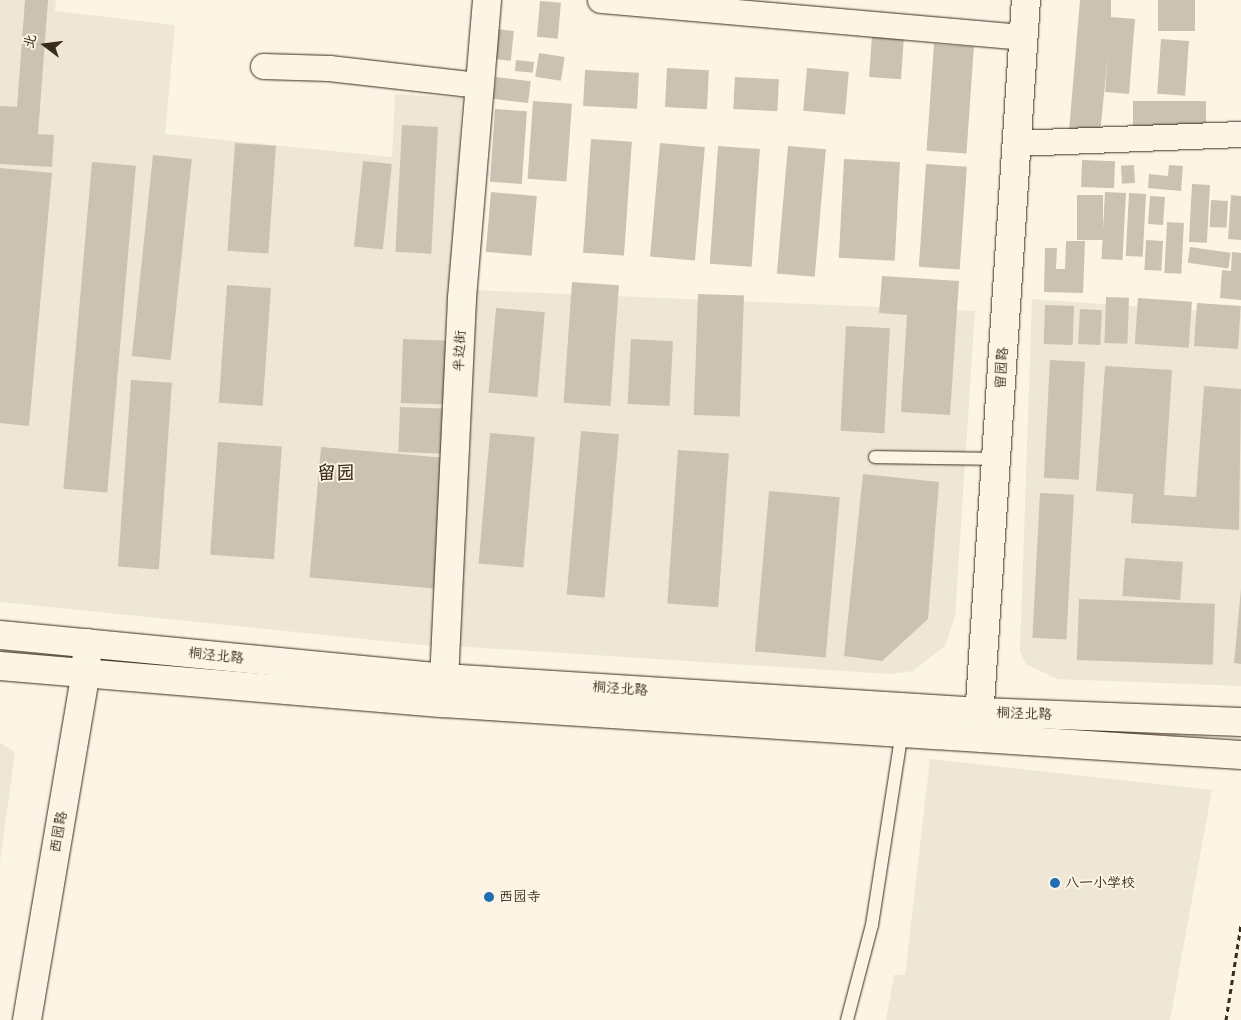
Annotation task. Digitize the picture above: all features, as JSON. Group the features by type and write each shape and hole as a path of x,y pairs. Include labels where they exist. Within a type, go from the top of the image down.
{"main road":[{"name":"半边街","path":"443,690 462,298 487,0"},
{"name":"留园路","path":"979,725 1026,0"},
{"name":"桐泾北路","path":"0,635 87,643 443,690 902,732 979,725 1241,722"},
{"name":"西园路","path":"27,1020 86,672 87,643"},
{"name":"桐泾北路","path":"0,666 443,690 979,725 1241,755"}],"street":[{"path":"600,0 1023,37"},
{"path":"263,66 329,68 479,85"},
{"path":"1016,143 1241,134"}],"lane":[{"path":"875,457 996,459"},
{"path":"848,1020 872,925 902,732"}],"path":[{"path":"1226,1020 1241,924"}],"shaded area":[{"path":"0,0 56,0 55,11 175,25 165,134 392,157 395,94 462,98 432,646 0,602"},
{"path":"473,290 975,311 955,616 945,646 913,671 890,674 452,646"},
{"path":"1032,299 1241,314 1241,686 1057,679 1026,664 1020,651"},
{"path":"0,743 15,752 0,862"},
{"name":"八一小学校","path":"930,759 1212,790 1170,1020 886,1020 894,975 905,975"}],"building":[{"path":"25,0 48,0 38,134 54,135 52,167 0,164 0,106 17,107"},
{"path":"1080,0 1111,0 1111,17 1135,19 1129,94 1105,92 1108,54 1100,134 1069,131"},
{"path":"1158,0 1195,0 1195,31 1158,31"},
{"path":"540,1 561,3 558,39 537,37"},
{"path":"496,29 514,31 511,61 493,59"},
{"path":"872,35 904,37 901,79 869,77"},
{"path":"1161,39 1189,41 1185,96 1157,94"},
{"path":"934,44 974,47 966,154 927,151"},
{"path":"539,53 565,57 561,81 535,77"},
{"path":"516,60 534,62 533,73 515,71"},
{"path":"667,68 709,70 707,109 665,107"},
{"path":"807,68 849,72 845,114 803,111"},
{"path":"585,70 639,73 637,109 583,106"},
{"path":"496,77 531,81 528,103 493,99"},
{"path":"735,77 779,79 777,111 733,109"},
{"path":"533,101 572,104 566,182 528,179"},
{"path":"1133,101 1206,101 1206,128 1133,128"},
{"path":"495,109 527,111 522,184 490,182"},
{"path":"402,125 438,127 431,254 395,252"},
{"path":"591,139 632,142 624,256 583,253"},
{"path":"235,143 276,146 268,254 227,251"},
{"path":"660,143 705,147 695,260 650,257"},
{"path":"718,146 760,149 752,267 710,264"},
{"path":"788,146 826,149 815,277 777,274"},
{"path":"153,155 192,159 171,360 132,356"},
{"path":"844,159 900,162 895,261 839,258"},
{"path":"1082,160 1115,161 1114,188 1081,187"},
{"path":"363,161 392,164 383,250 354,247"},
{"path":"92,162 136,166 107,493 63,489"},
{"path":"926,164 967,167 960,270 919,267"},
{"path":"1134,165 1135,183 1122,184 1121,166"},
{"path":"1169,165 1183,166 1181,191 1148,188 1149,174 1168,176"},
{"path":"0,168 52,173 29,426 0,423"},
{"path":"1192,184 1210,185 1207,243 1189,242"},
{"path":"491,192 537,196 532,256 486,252"},
{"path":"1105,192 1126,193 1122,260 1101,259"},
{"path":"1129,193 1146,194 1143,257 1126,256"},
{"path":"1077,195 1103,195 1103,240 1077,240"},
{"path":"1231,195 1241,196 1241,240 1228,239"},
{"path":"1150,196 1165,197 1163,225 1148,224"},
{"path":"1211,200 1228,201 1227,228 1210,227"},
{"path":"1167,222 1184,223 1181,274 1164,273"},
{"path":"1146,240 1163,241 1161,271 1144,270"},
{"path":"1066,241 1085,241 1083,293 1044,292 1045,248 1057,248 1056,269 1065,269"},
{"path":"1190,247 1231,253 1228,269 1188,263"},
{"path":"1232,252 1241,253 1241,300 1220,298 1222,270 1231,271"},
{"path":"882,276 959,281 950,415 901,412 907,315 879,313"},
{"path":"572,282 619,285 610,406 564,403"},
{"path":"227,285 271,288 263,406 219,403"},
{"path":"698,294 744,296 740,417 694,415"},
{"path":"1106,297 1129,298 1127,344 1104,343"},
{"path":"1138,298 1192,302 1189,348 1135,344"},
{"path":"1197,303 1241,306 1238,349 1194,346"},
{"path":"1045,305 1074,306 1073,345 1044,344"},
{"path":"496,308 545,312 537,397 489,393"},
{"path":"1080,309 1102,310 1100,345 1078,344"},
{"path":"846,326 890,328 884,433 841,431"},
{"path":"403,339 450,341 448,405 401,403"},
{"path":"631,339 673,341 670,406 628,404"},
{"path":"1050,360 1085,362 1079,480 1044,478"},
{"path":"1105,366 1172,370 1164,495 1196,497 1204,386 1241,389 1239,530 1131,523 1133,494 1096,491"},
{"path":"131,380 172,383 159,569 118,567"},
{"path":"400,407 449,409 447,454 398,452"},
{"path":"581,431 619,434 605,598 567,594"},
{"path":"490,433 535,437 523,567 479,564"},
{"path":"218,442 282,446 274,559 210,555"},
{"path":"321,447 449,458 437,589 310,578"},
{"path":"678,450 729,454 718,607 667,604"},
{"path":"863,474 939,482 928,619 882,661 844,656"},
{"path":"769,491 840,497 826,658 755,651"},
{"path":"1040,493 1074,495 1066,640 1032,638"},
{"path":"1125,558 1183,562 1180,600 1122,596"},
{"path":"1241,589 1241,664 1234,663"},
{"path":"1079,599 1215,604 1213,665 1077,660"}],"place":[{"name":"八一小学校","path":"1055,883"},
{"name":"西园寺","path":"489,897"}],"district":[{"name":"留园","path":"336,473"}]}
